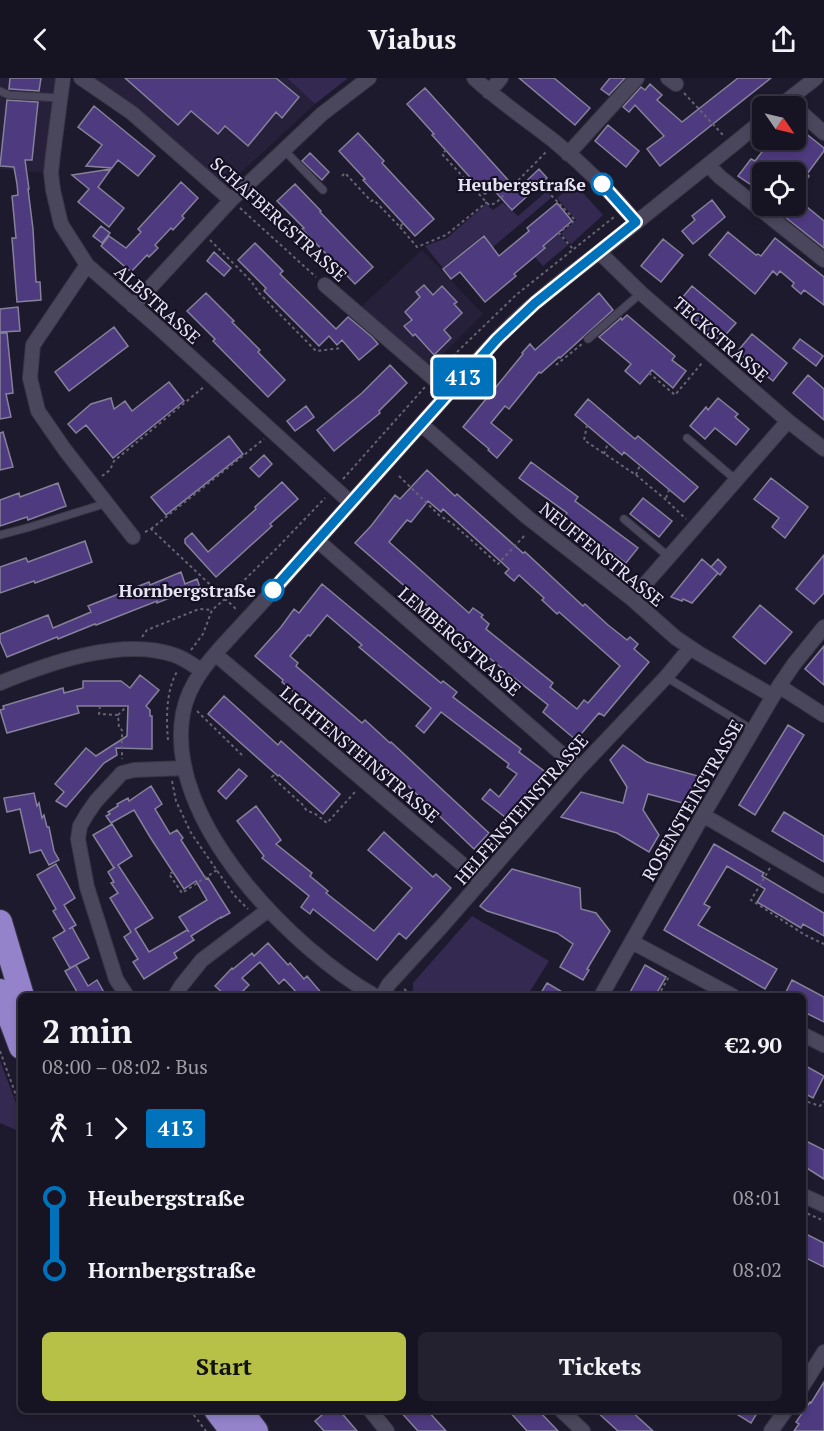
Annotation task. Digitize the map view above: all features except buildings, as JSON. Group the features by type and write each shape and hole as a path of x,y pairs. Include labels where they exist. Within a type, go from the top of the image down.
{"highway":[{"path":"0,922 21,993"},
{"path":"0,991 18,1039"},
{"path":"218,1413 232,1431"},
{"path":"242,1413 256,1431"}],"street":[{"name":"ALBSTRASSE","path":"63,78 51,173 53,190 61,224 87,265 350,502"},
{"name":"SCHAFBERGSTRASSE","path":"81,78 132,113 231,200"},
{"path":"133,306 231,200 322,114 369,78"},
{"path":"474,78 489,92 556,142 602,184 636,222"},
{"path":"489,92 501,78"},
{"path":"568,154 637,78"},
{"path":"798,96 816,78"},
{"path":"806,118 824,132"},
{"path":"368,993 328,964 267,910 229,862 194,800 185,768 181,742 185,702 202,671 215,654 497,339 517,319 752,129"},
{"path":"708,165 824,260"},
{"name":"TECKSTRASSE","path":"599,252 641,293 788,421 824,449"},
{"path":"87,265 33,345 30,378 38,411 65,450 133,537"},
{"name":"SCHAFBERGSTRASSE","path":"325,285 449,392"},
{"path":"632,599 788,421"},
{"name":"NEUFFENSTRASSE","path":"421,424 536,524 632,599 676,638 690,648 824,715"},
{"name":"LEMBERGSTRASSE","path":"318,541 579,769"},
{"name":"ROSENSTEINSTRASSE","path":"603,993 776,691 824,627"},
{"name":"HELFENSTEINSTRASSE","path":"386,990 579,769 666,677 690,648"},
{"path":"0,683 67,659 132,649 175,655 202,671"},
{"name":"LICHTENSTEINSTRASSE","path":"215,654 482,880"},
{"path":"125,993 116,979 87,888 78,839 80,826 108,787 122,774 135,770 185,768"},
{"path":"703,815 824,886"},
{"path":"177,993 202,960 267,910"},
{"path":"632,942 727,993"},
{"path":"806,1036 824,1046"},
{"path":"806,1197 824,1205"},
{"path":"806,1381 824,1352"},
{"path":"372,1413 387,1431"},
{"path":"564,1413 583,1431"},
{"path":"771,1431 784,1413"}],"lane":[{"path":"0,91 9,95 60,98"},
{"path":"284,150 323,190"},
{"path":"588,339 641,293"},
{"path":"687,438 736,480"},
{"path":"0,535 107,503"},
{"path":"624,519 669,557"},
{"path":"666,677 753,730"}],"path":[{"path":"672,81 732,146"},
{"path":"446,150 442,154 489,205 496,203 556,142"},
{"path":"342,176 345,173 371,201 374,200 417,247 446,235 487,202"},
{"path":"547,191 575,219 559,233 573,249"},
{"name":"SCHAFBERGSTRASSE","path":"231,200 325,285"},
{"path":"184,660 203,634 212,610 335,488 459,350 516,295 625,208"},
{"path":"400,227 403,223"},
{"path":"201,232 251,281 259,294 316,351 342,348"},
{"path":"556,365 588,339"},
{"path":"649,373 675,395 710,353"},
{"path":"92,484 110,470 114,461 214,378"},
{"path":"587,425 585,440 636,476 695,527"},
{"path":"133,537 152,530 273,432"},
{"path":"604,454 608,443"},
{"path":"636,476 640,465"},
{"path":"399,477 424,502 498,564 536,524"},
{"path":"665,499 669,489"},
{"path":"152,530 247,620"},
{"path":"132,649 147,630 199,609 212,610"},
{"path":"100,706 99,714 118,715 127,706"},
{"path":"194,718 196,710 243,756"},
{"path":"118,715 119,728 122,730 122,774"},
{"path":"122,730 128,730"},
{"path":"274,775 272,777 303,803 307,811 314,813 327,823 364,781"},
{"path":"776,858 751,900 824,944"},
{"path":"173,872 169,874 182,892 229,862"},
{"path":"660,993 676,965"},
{"path":"386,990 405,989 410,993"},
{"path":"0,1051 18,1101"},
{"path":"806,1101 824,1109"},
{"path":"820,1106 824,1101"},
{"path":"806,1213 824,1221"},
{"path":"192,1413 206,1431"}],"shaded area":[{"path":"0,78 63,78 51,173 0,169"},
{"path":"81,78 287,78 315,104 221,191"},
{"path":"287,78 348,78 315,104"},
{"path":"574,183 603,215 571,244 561,234 576,220 557,198"},
{"path":"546,192 552,197 493,247 483,235 443,268 425,246 447,238 486,204 493,210 503,203 518,216"},
{"path":"558,233 568,245 543,266 535,257 545,249 543,246"},
{"path":"422,250 483,314 429,368 360,308"},
{"path":"472,916 549,961 529,993 414,993 413,983"},
{"path":"0,1061 18,1108 18,1131 0,1123"}],"bus line":[{"name":"413","path":"273,590 497,339 535,303 636,222 602,184"}],"place":[{"name":"Heubergstraße","path":"602,184"},
{"name":"Hornbergstraße","path":"273,590"}]}
